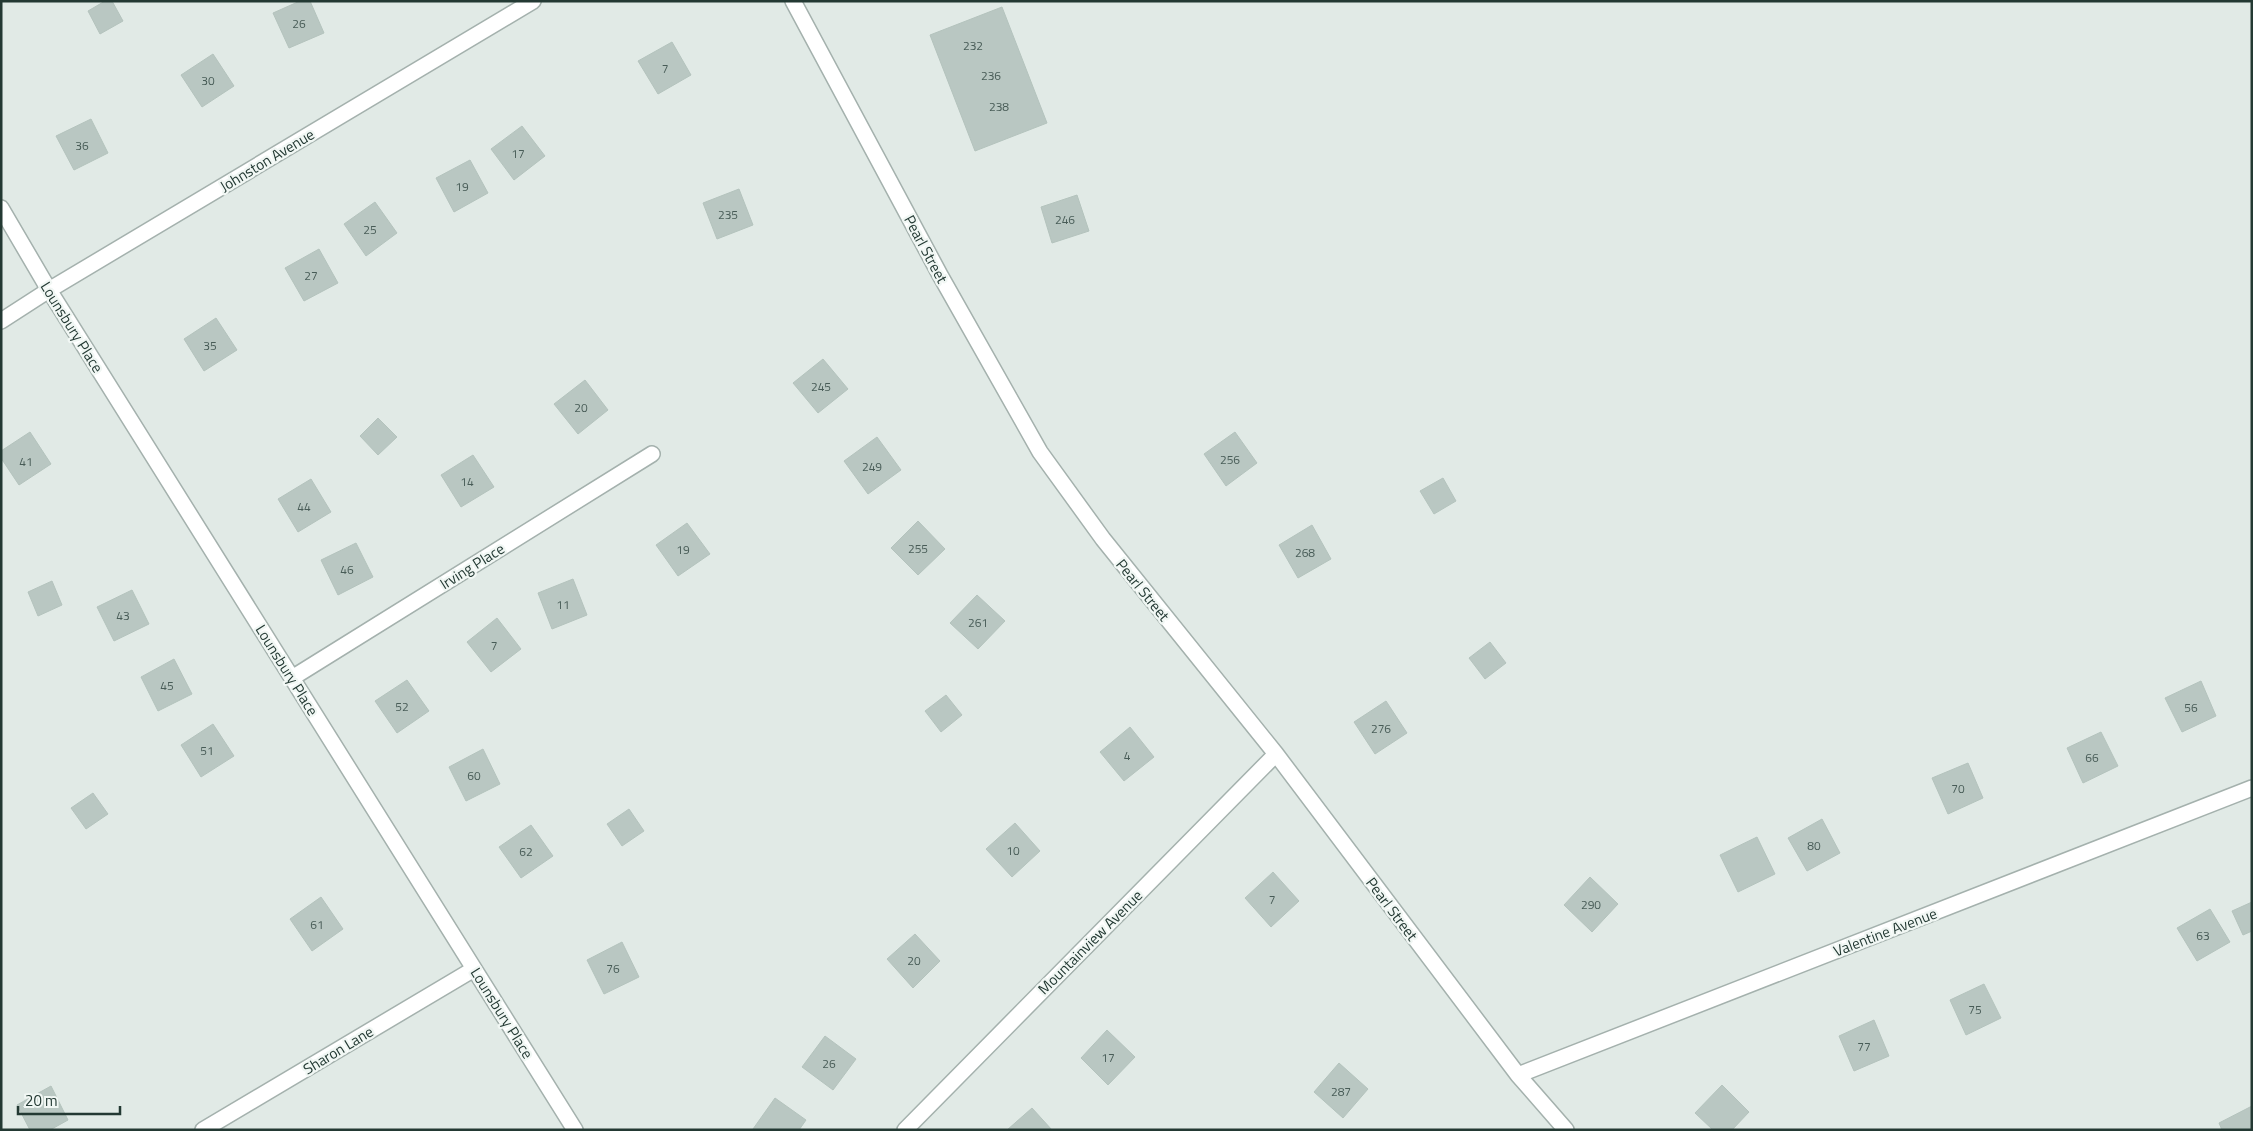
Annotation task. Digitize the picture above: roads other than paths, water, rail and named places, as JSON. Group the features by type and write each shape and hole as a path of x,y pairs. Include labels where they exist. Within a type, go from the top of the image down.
{"street":[{"name":"Johnston Avenue","path":"1,321 49,290 533,1"},
{"name":"Pearl Street","path":"793,1 940,275 1040,452 1103,539 1276,754 1518,1075 1566,1130"},
{"name":"Lounsbury Place","path":"1,208 49,290 575,1130"},
{"name":"Irving Place","path":"292,678 652,454"},
{"name":"Mountainview Avenue","path":"905,1130 1276,754"},
{"name":"Valentine Avenue","path":"1518,1075 2252,788"},
{"name":"Sharon Lane","path":"203,1130 474,969"}]}
